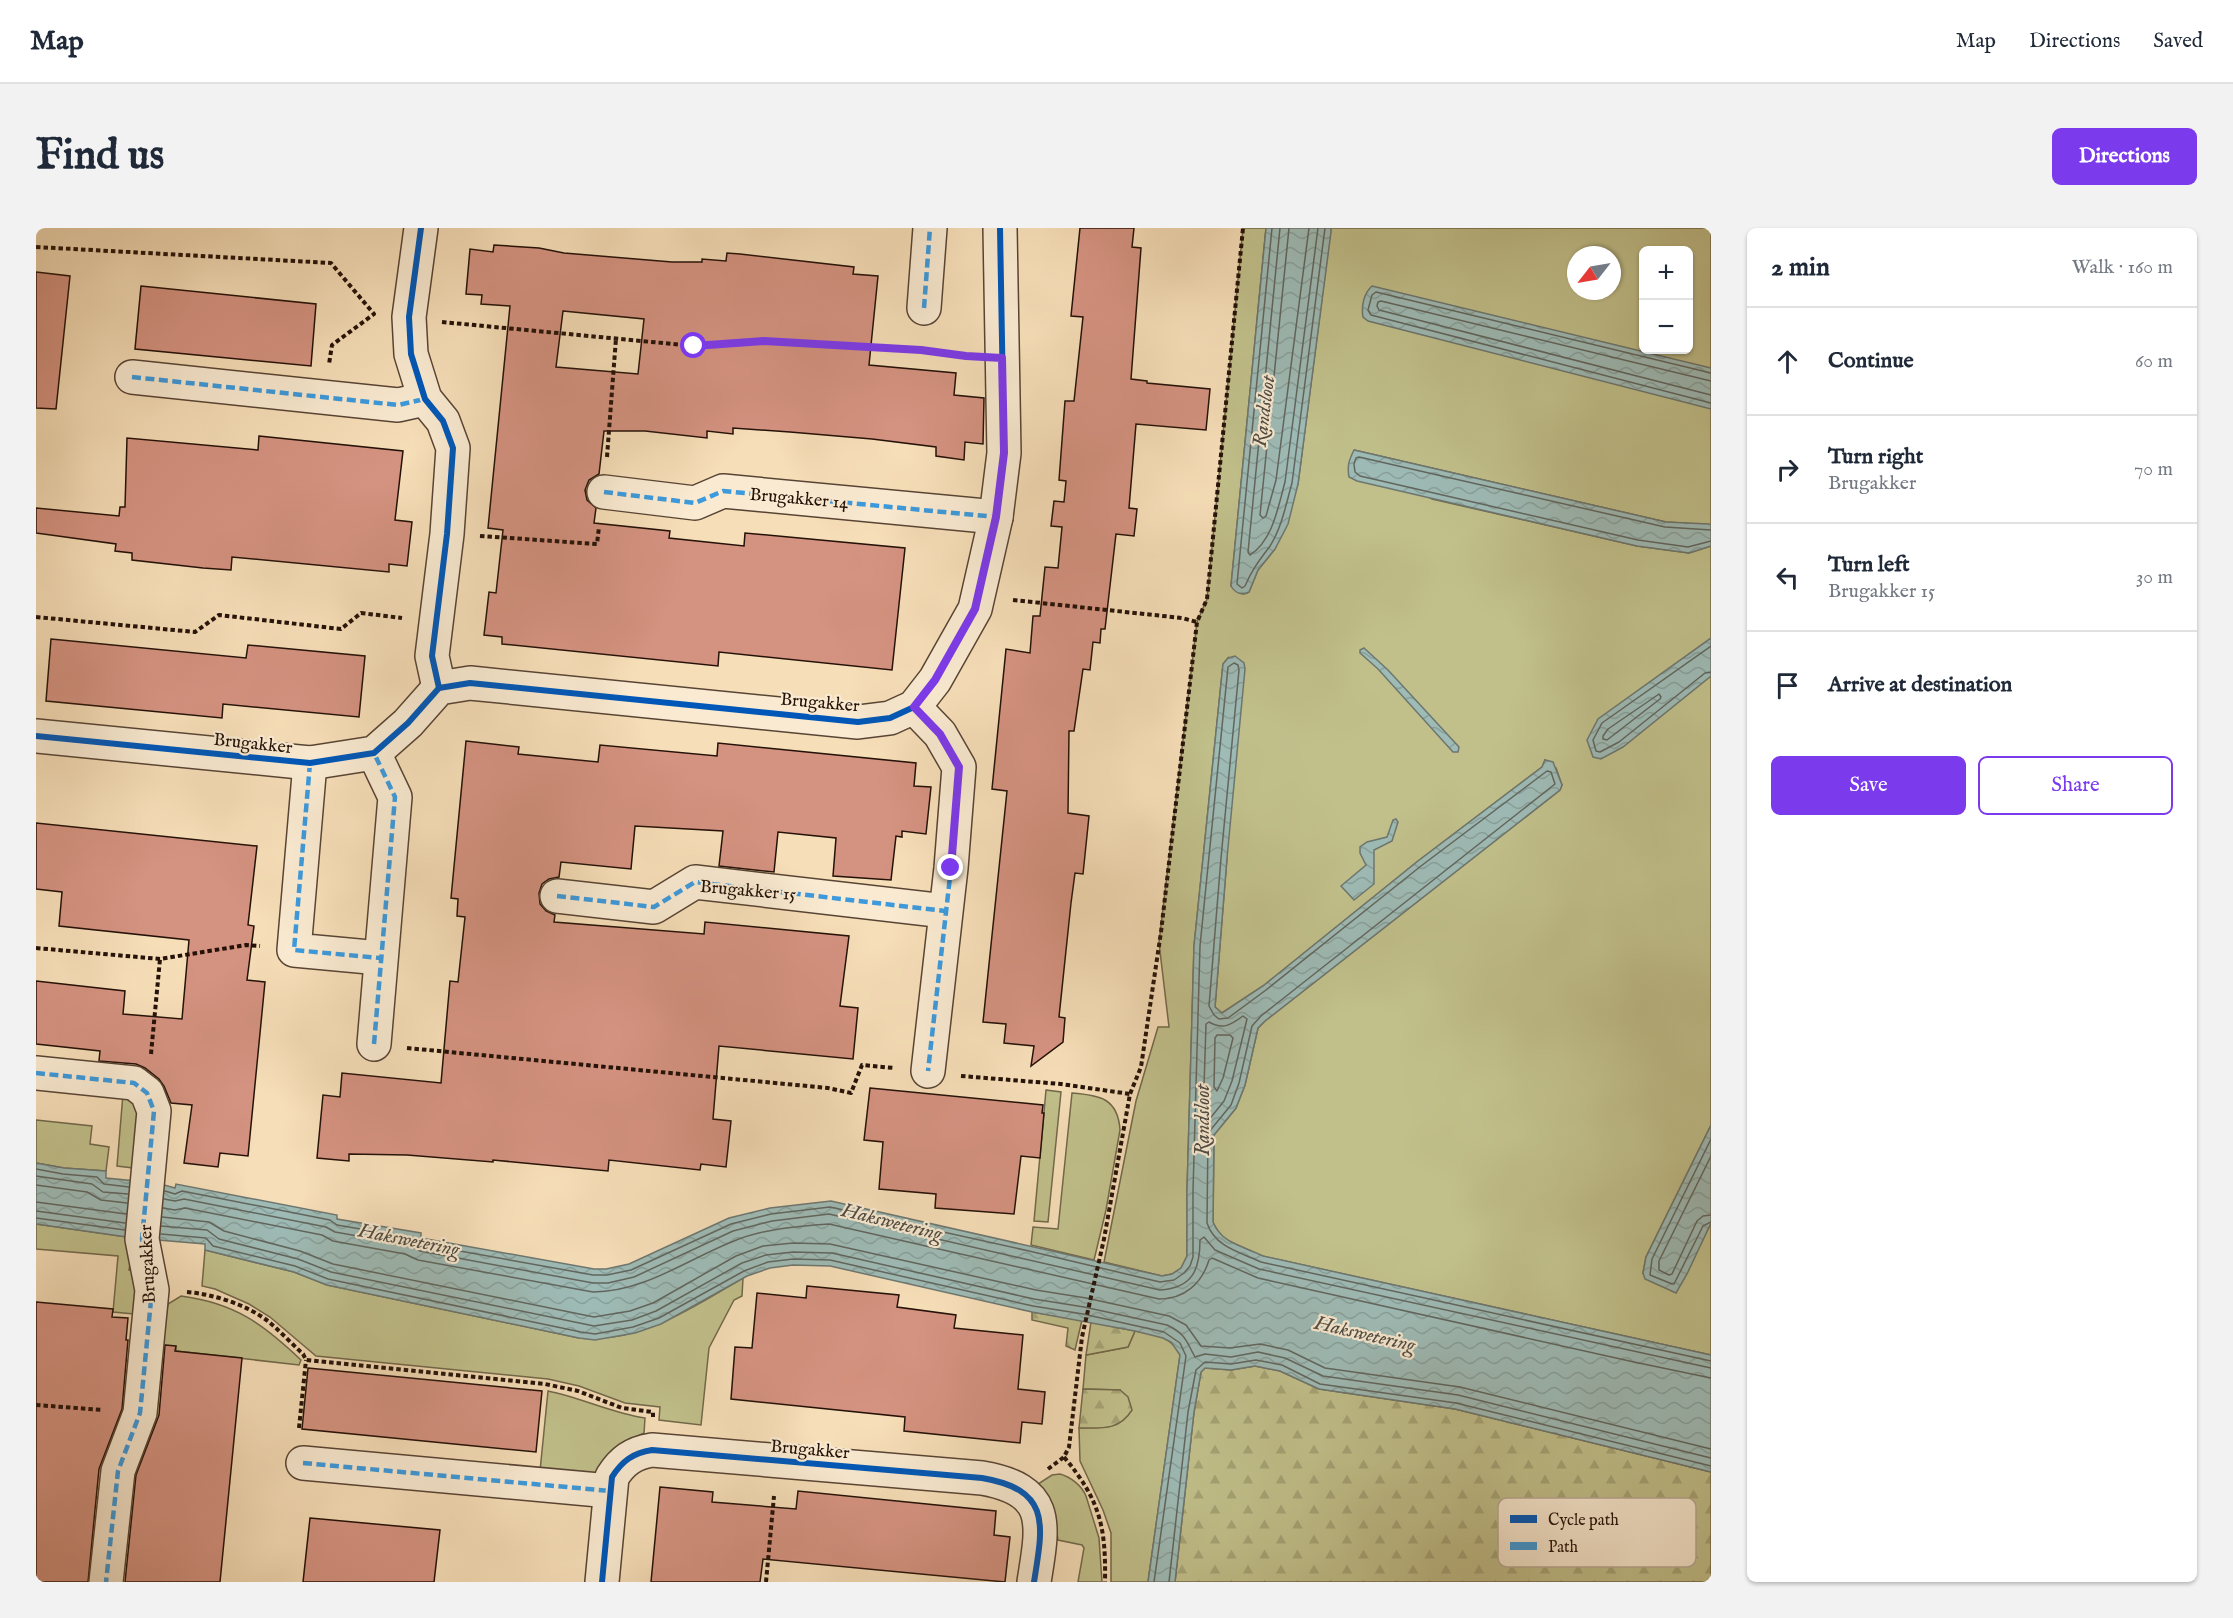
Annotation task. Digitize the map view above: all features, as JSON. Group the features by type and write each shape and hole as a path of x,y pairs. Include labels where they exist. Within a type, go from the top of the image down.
{"street":[{"path":"374,1044 395,797 374,753 408,723 439,688 432,656 447,534 453,448 443,421 425,399 411,354 409,317 421,228"},
{"path":"924,308 930,228"},
{"name":"Brugakker","path":"439,688 470,683 858,722 890,718 914,707 935,680 975,609 996,517 1004,453 1000,228"},
{"path":"132,377 398,405 425,399"},
{"name":"Brugakker 14","path":"604,492 695,503 723,491 996,517"},
{"path":"914,707 940,734 959,767 951,868 928,1071"},
{"name":"Brugakker","path":"36,736 310,763 374,753"},
{"name":"Brugakker","path":"294,950 310,763"},
{"name":"Brugakker 15","path":"557,896 654,907 695,882 945,911"},
{"path":"294,950 380,958"},
{"path":"36,1073 135,1088"},
{"name":"Brugakker","path":"106,1582 118,1471 140,1413 152,1290 142,1239 154,1111 135,1088"},
{"name":"Brugakker","path":"602,1582 612,1478 619,1466 634,1455 652,1450 982,1478 1009,1484 1020,1489 1029,1499 1041,1522 1041,1539 1034,1582"},
{"path":"303,1463 610,1491"}],"path":[{"path":"1105,1582 1106,1551 1103,1527 1080,1475 1064,1457 1070,1447 1082,1337 1104,1239 1130,1094 1141,1067 1161,932 1197,622 1207,599 1243,228"},
{"path":"36,248 331,263 374,314 332,345 323,397"},
{"path":"409,317 694,346 764,341 921,350 1002,358"},
{"path":"977,594 1025,602 1182,618 1197,622"},
{"path":"36,617 195,632 219,615 341,629 361,613 436,622"},
{"path":"36,948 160,959 246,945 294,950"},
{"path":"135,1088 160,959"},
{"path":"374,1044 828,1088 851,1093 862,1065 1061,1084 1130,1094"},
{"path":"152,1290 201,1293 230,1301 267,1320 303,1354 306,1360 296,1462 303,1463"},
{"path":"306,1360 545,1384 578,1391 622,1408 653,1412 652,1450"},
{"path":"36,1405 140,1413"},
{"path":"766,1582 778,1461"}],"green space":[{"path":"1243,228 1266,228 1231,586 1244,594 1249,592 1258,570 1275,549 1298,484 1331,228 1711,228 1711,525 1666,522 1354,450 1432,499 1637,546 1689,553 1711,546 1711,1125 1646,1257 1643,1273 1700,1245 1711,1223 1711,1355 1262,1256 1222,1238 1213,1223 1214,1135 1236,1108 1245,1085 1258,1028 1560,790 1562,785 1556,768 1545,760 1542,767 1418,861 1263,986 1222,1013 1215,1007 1227,858 1228,658 1223,664 1194,946 1187,1256 1181,1268 1172,1274 1162,1276 1104,1262 1136,1101 1158,1027 1169,1027 1159,943 1197,622 1207,599"},
{"path":"1046,1090 1061,1092 1048,1222 1034,1221"},
{"path":"1072,1093 1091,1095 1105,1100 1115,1111 1120,1130 1106,1210 1094,1260 1031,1245 1033,1227 1058,1229"},
{"path":"123,1094 131,1097 143,1112 141,1169 117,1166"},
{"path":"36,1120 92,1126 90,1144 109,1147 106,1171 36,1163"},
{"path":"36,1224 134,1238 129,1270 138,1271 134,1314 113,1312 118,1256 36,1249"},
{"path":"205,1250 294,1272 327,1285 579,1338 624,1335 645,1329 666,1321 743,1278 742,1296 734,1300 709,1348 701,1425 659,1420 660,1407 625,1403 579,1386 548,1379 316,1356 270,1317 249,1304 215,1289 202,1286"},
{"path":"181,1296 217,1304 247,1317 287,1347 301,1360 299,1365 176,1351 176,1347 162,1345 168,1304"},
{"path":"1032,1312 1082,1320 1075,1350 1066,1346 1068,1328 1032,1320"},
{"path":"1091,1322 1135,1331 1128,1347 1086,1355"},
{"path":"1135,1331 1167,1340 1180,1355 1148,1582 1111,1582 1111,1533 1080,1461 1079,1428 1107,1427 1120,1390 1083,1389 1086,1355 1128,1347"},
{"path":"1255,1366 1280,1371 1319,1389 1455,1409 1711,1472 1711,1582 1175,1582 1194,1412 1201,1372 1205,1368 1231,1370"},
{"path":"1083,1389 1120,1390 1128,1397 1132,1410 1127,1417 1115,1425 1102,1428 1079,1428"},
{"path":"548,1391 645,1418 644,1433 623,1443 597,1476 540,1471"},
{"path":"1060,1474 1076,1482 1086,1496 1099,1538 1102,1582 1078,1582 1084,1548 1082,1545 1058,1540 1054,1513 1035,1486 1052,1475"}],"water":[{"name":"Randsloot","path":"1266,228 1331,228 1331,232 1298,484 1288,524 1275,549 1258,570 1249,592 1241,594 1231,586"},
{"path":"1372,286 1639,351 1639,354 1653,354 1711,368 1711,409 1368,321 1362,313 1367,292"},
{"path":"1354,450 1666,522 1709,524 1711,525 1711,546 1689,553 1637,546 1357,481 1349,477 1348,473"},
{"path":"1711,638 1711,676 1623,747 1601,759 1593,757 1587,740 1598,719"},
{"path":"1364,648 1388,670 1459,747 1458,752 1453,752 1378,669 1360,653 1360,650"},
{"path":"1235,656 1244,663 1245,669 1215,1007 1222,1013 1263,986 1418,861 1542,767 1545,760 1553,762 1562,785 1560,790 1258,1028 1245,1085 1236,1108 1214,1135 1213,1222 1217,1229 1228,1240 1263,1256 1711,1355 1711,1472 1455,1409 1319,1389 1280,1371 1255,1366 1231,1370 1205,1368 1201,1372 1194,1412 1175,1582 1148,1582 1180,1355 1171,1342 1163,1338 1032,1312 830,1266 793,1265 770,1268 747,1276 661,1324 635,1333 595,1340 327,1285 294,1272 205,1250 205,1244 134,1238 36,1224 36,1163 106,1171 106,1178 157,1183 175,1188 176,1184 337,1215 337,1219 421,1233 421,1238 594,1269 629,1264 729,1218 770,1208 831,1201 1162,1276 1172,1274 1181,1268 1187,1256 1194,946 1223,664 1228,658"},
{"path":"1396,819 1398,822 1392,841 1374,850 1374,884 1354,900 1341,886 1366,865 1360,853 1360,847 1367,842 1387,837 1393,820"},
{"path":"1711,1125 1711,1223 1676,1293 1645,1279 1643,1273 1646,1257"}],"building":[{"path":"1080,228 1134,228 1132,247 1141,248 1131,379 1147,381 1147,383 1210,389 1206,430 1136,424 1129,508 1137,509 1134,536 1116,534 1105,629 1101,629 1100,643 1093,642 1090,670 1083,669 1074,731 1069,731 1068,813 1089,816 1083,874 1075,873 1071,903 1059,1017 1065,1018 1063,1042 1031,1066 1034,1046 1004,1043 1006,1024 983,1022 1007,791 992,789 1006,649 1030,653 1033,616 1040,616 1045,567 1058,568 1062,527 1051,526 1054,501 1064,502 1066,481 1059,480 1065,401 1074,401 1083,317 1071,316"},
{"path":"494,245 672,262 702,262 702,259 726,261 727,253 854,267 853,274 878,276 869,365 956,373 954,395 984,398 983,444 965,442 964,460 936,456 936,447 790,432 733,428 733,434 707,431 707,438 645,431 604,431 599,474 589,480 585,490 587,500 596,508 594,523 670,531 669,538 744,546 745,533 905,548 892,670 719,652 718,666 502,644 502,637 484,635 489,592 496,593 503,530 488,528 510,306 481,304 482,295 466,294 470,249 493,252","holes":["563,311 644,319 638,374 556,367"]},
{"path":"36,272 70,276 56,409 36,408"},
{"path":"141,286 316,304 311,366 135,349"},
{"path":"259,436 403,451 395,520 412,522 407,566 389,564 389,572 232,557 231,570 203,568 132,560 132,553 115,551 116,544 36,533 36,508 119,516 120,507 125,507 127,438 258,450"},
{"path":"51,639 246,658 248,645 365,656 359,717 223,704 222,718 46,701"},
{"path":"466,741 519,747 518,754 598,762 600,745 717,756 718,743 916,763 914,786 931,787 926,834 902,831 902,837 896,836 891,880 833,876 836,838 778,832 774,872 719,866 723,831 635,826 631,869 561,862 559,877 549,879 542,884 539,893 540,904 546,911 555,915 554,922 704,934 705,922 849,936 840,1006 858,1008 853,1059 719,1046 713,1119 731,1121 726,1167 701,1164 700,1170 609,1160 608,1171 493,1160 493,1162 407,1155 349,1154 349,1161 317,1158 323,1095 340,1097 342,1073 441,1083 450,981 458,982 465,917 457,916 458,899 451,898"},
{"path":"36,823 257,846 248,925 254,926 247,980 265,982 248,1156 220,1153 218,1167 184,1163 192,1105 171,1103 159,1079 136,1064 99,1061 100,1051 36,1044 36,981 125,991 123,1014 182,1019 189,940 59,926 62,892 36,889"},
{"path":"870,1088 1043,1105 1040,1158 1021,1156 1014,1214 935,1208 936,1194 879,1189 883,1142 864,1140"},
{"path":"807,1286 899,1295 897,1307 956,1315 954,1328 1023,1335 1018,1389 1045,1392 1042,1424 1022,1422 1020,1443 904,1431 905,1417 731,1399 735,1347 752,1348 757,1293 806,1298"},
{"path":"36,1302 113,1309 112,1317 128,1318 122,1409 99,1469 88,1582 36,1582"},
{"path":"165,1345 176,1346 175,1351 242,1358 220,1582 125,1582 136,1475 159,1415"},
{"path":"308,1368 542,1391 536,1452 302,1429"},
{"path":"660,1487 713,1492 712,1502 796,1509 798,1491 996,1511 994,1535 1010,1537 1005,1582 763,1559 760,1582 651,1582"},
{"path":"310,1518 440,1530 434,1582 303,1582"}],"marked path":[{"path":"924,308 930,228"},
{"path":"132,377 398,405 425,399"},
{"path":"604,492 695,503 723,491 996,517"},
{"path":"914,707 940,734 959,767 951,868 928,1071"},
{"path":"374,753 395,797 374,1044"},
{"path":"310,763 294,950 380,958"},
{"path":"557,896 654,907 695,882 945,911"},
{"path":"36,1073 134,1083 147,1093 154,1111 142,1239 152,1290 140,1413 118,1471 106,1582"},
{"path":"303,1463 610,1491"}],"cycle path":[{"path":"421,228 409,317 411,354 425,399 443,421 453,448 447,534 432,656 439,688"},
{"path":"36,736 310,763 374,753 408,723 439,688 470,683 858,722 890,718 914,707 935,680 975,609 996,517 1004,453 1000,228"},
{"path":"602,1582 612,1477 629,1459 639,1453 652,1450 982,1478 1005,1484 1021,1491 1032,1501 1038,1513 1040,1543 1034,1582"}],"route":[{"path":"694,346 764,341 921,350 1002,358 1004,453 996,517 975,609 935,680 914,707 940,734 959,767 951,868"}],"water label":[{"name":"Hakswetering","path":"892,1221"},
{"name":"Hakswetering","path":"409,1239"},
{"name":"Hakswetering","path":"1365,1333"}]}
